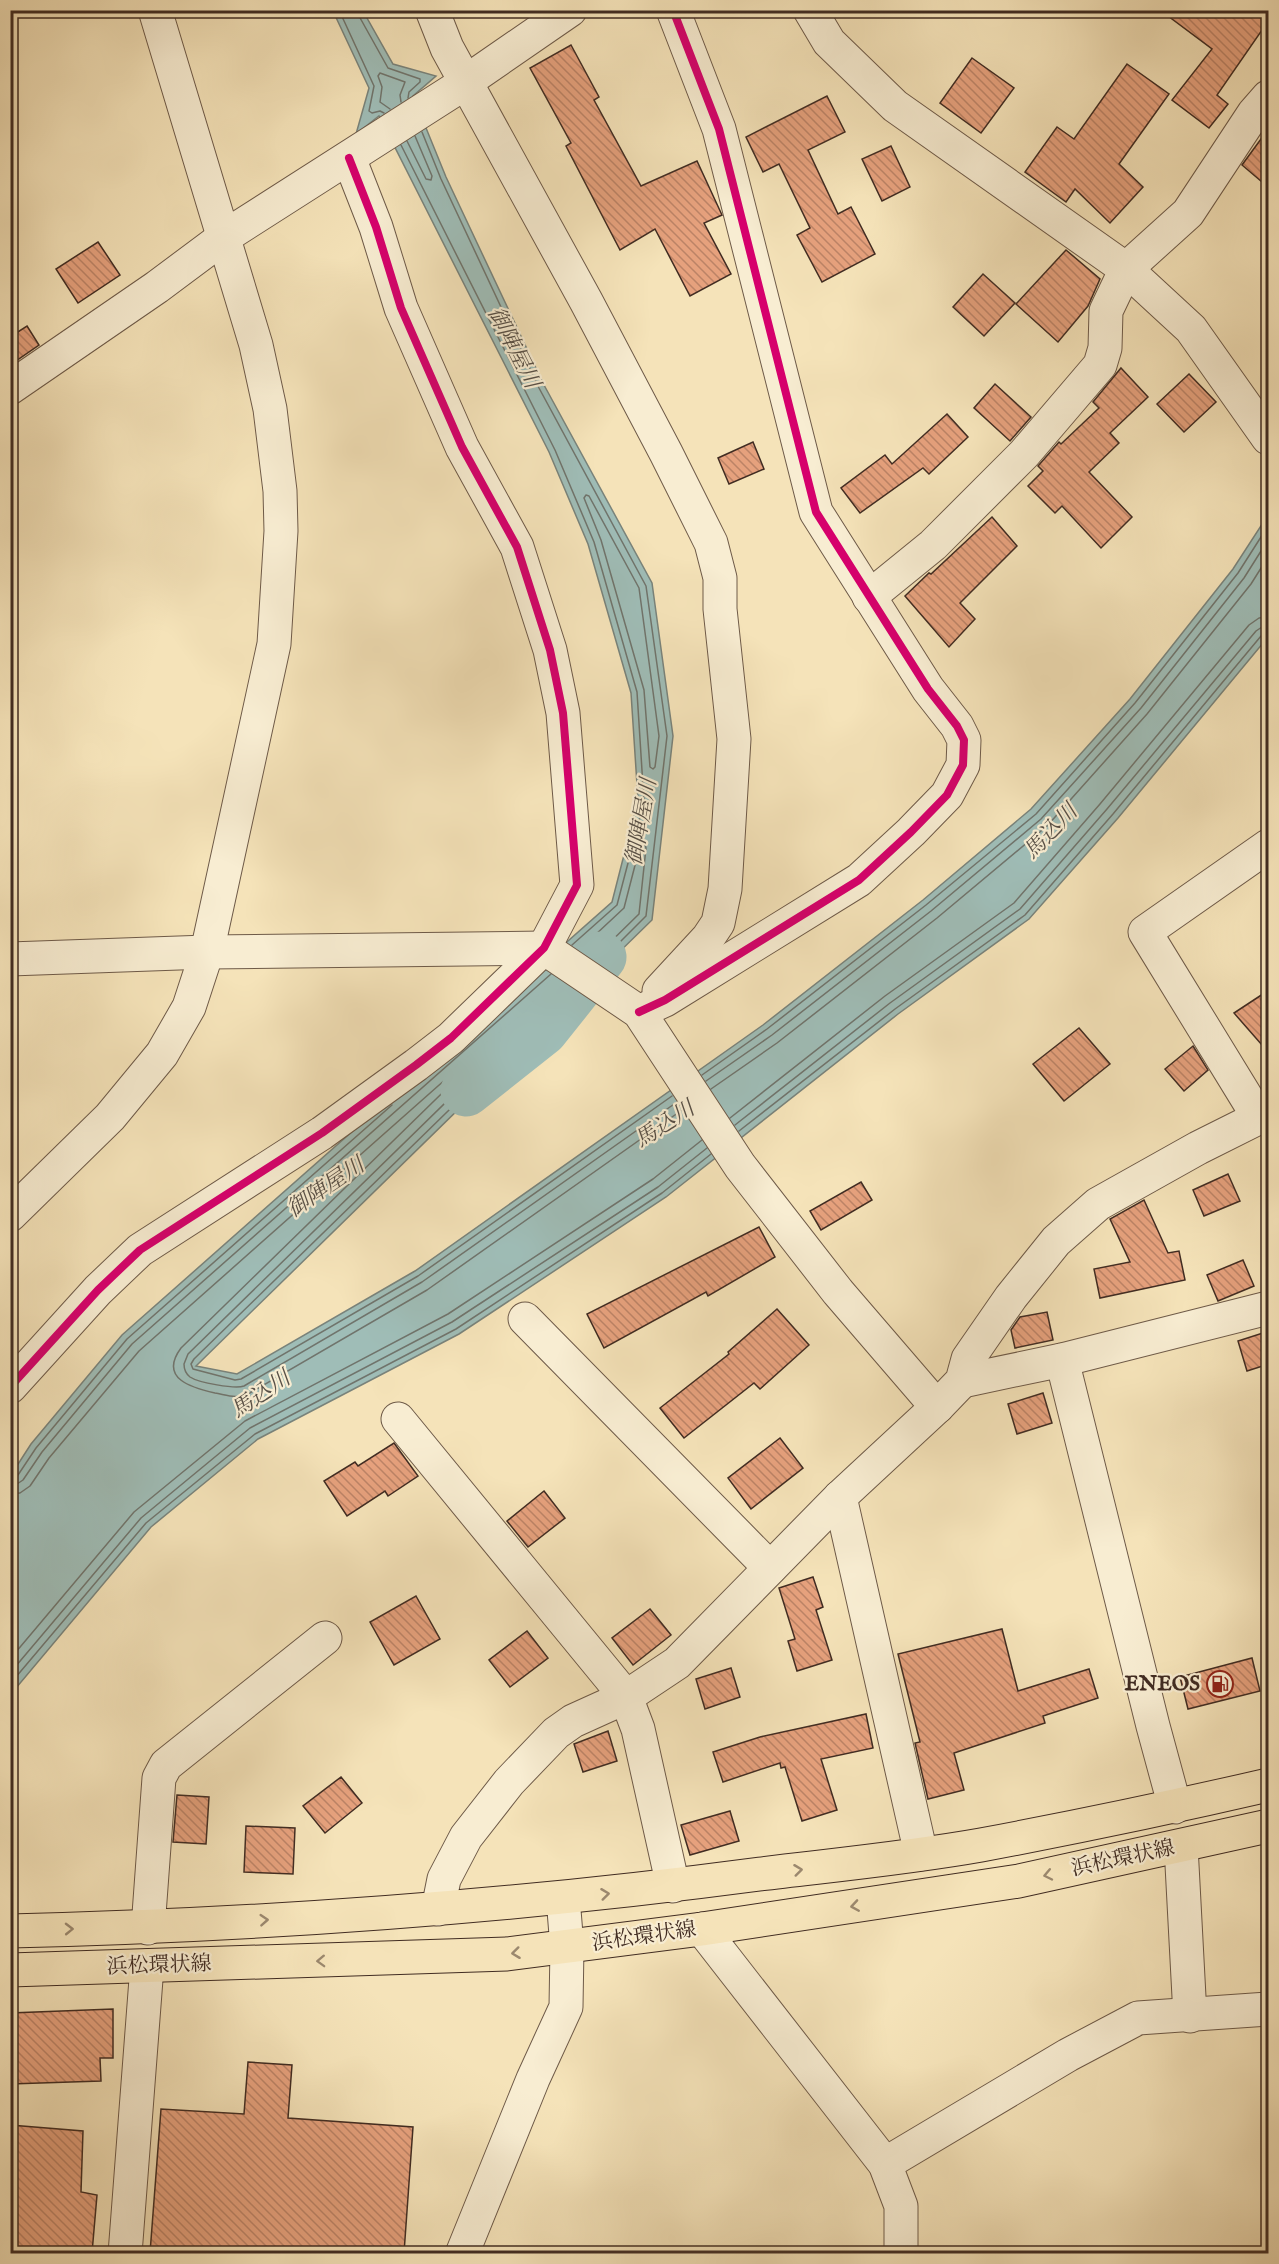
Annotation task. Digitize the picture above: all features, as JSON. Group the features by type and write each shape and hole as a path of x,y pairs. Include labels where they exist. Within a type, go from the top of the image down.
{"main road":[{"name":"浜松環状線","path":"10,1931 148,1928 563,1899 978,1846 1175,1807 1269,1785"},
{"name":"浜松環状線","path":"10,1970 507,1954 702,1929 1019,1881 1269,1826"}],"street":[{"path":"10,1215 110,1117 162,1054 189,1007 207,952 274,644 281,531 280,491 270,410 256,345 155,10"},
{"path":"432,10 460,86 503,154 586,301 711,543 720,578 720,609 734,739 724,889 718,923 644,1022"},
{"path":"10,388 157,287 224,237 460,86 531,23 570,10"},
{"path":"644,1022 665,1000 859,880 947,795 963,765 964,740 957,726 928,689 816,512 719,129 673,10"},
{"path":"810,10 829,42 895,106 1126,269 1191,329 1264,432"},
{"path":"869,597 933,545 1024,454 1100,365 1105,348 1106,311 1126,269 1188,213 1254,114 1269,97"},
{"path":"10,1387 98,1290 140,1250 322,1132 451,1038 544,948 577,885 563,713 550,650 517,547 462,447 406,318 355,154"},
{"path":"438,1909 444,1879 466,1837 509,1782 556,1733 573,1721 626,1697 677,1663 840,1497 937,1407 962,1381 968,1359 1011,1297 1056,1241 1084,1214 1098,1203 1264,1115 1145,932 1269,846"},
{"path":"10,959 207,952 544,948 644,1022 740,1166 838,1292 937,1407"},
{"path":"962,1381 1062,1360 1269,1308"},
{"path":"525,1319 770,1568"},
{"path":"1062,1360 1175,1807"},
{"path":"398,1419 626,1697 638,1729 673,1886"},
{"path":"840,1497 921,1854"},
{"path":"148,1928 159,1778 166,1765 325,1638"},
{"path":"1181,1846 1190,2016"},
{"path":"470,2252 533,2079 566,2007 567,1947 563,1899"},
{"path":"702,1929 885,2164 901,2206 901,2253"},
{"path":"125,2253 147,1966"},
{"path":"885,2164 1068,2055 1138,2018 1269,2009"}],"water":[{"name":"馬込川","path":"333,11 363,11 393,64 436,76 413,96 446,177 544,385 652,583 673,736 652,920 196,1366 237,1374 415,1271 763,1025 923,900 1031,809 1130,699 1233,569 1268,515 1268,637 1118,818 1029,919 898,1014 666,1197 459,1334 258,1439 151,1527 11,1694 11,1475 31,1444 122,1335 612,902 638,800 631,693 588,544 549,452 379,116 356,134 369,88"}],"building":[{"path":"1160,10 1255,10 1269,20 1217,95 1228,104 1209,128 1172,100 1212,49"},
{"path":"571,45 599,97 594,100 641,186 697,161 722,215 704,223 731,274 690,296 655,229 620,250 566,146 571,143 530,68"},
{"path":"972,58 1014,88 981,133 940,103"},
{"path":"1127,64 1169,94 1119,164 1143,187 1110,223 1075,189 1066,202 1025,172 1057,127 1074,139"},
{"path":"827,96 845,132 808,150 838,214 851,207 875,254 822,282 797,235 810,228 779,164 763,172 746,137"},
{"path":"1269,128 1269,188 1242,165"},
{"path":"891,146 910,187 882,201 862,159"},
{"path":"98,242 120,275 78,303 56,269"},
{"path":"1066,250 1100,279 1088,306 1058,342 1016,304"},
{"path":"983,274 1015,303 984,336 953,307"},
{"path":"27,326 39,345 10,365 10,337"},
{"path":"1121,368 1148,397 1110,433 1119,443 1089,472 1132,517 1101,548 1062,506 1055,513 1028,486 1043,471 1038,466 1059,442 1061,444 1099,408 1093,402"},
{"path":"1189,374 1216,402 1184,432 1157,404"},
{"path":"995,384 1031,417 1010,441 974,408"},
{"path":"947,414 968,437 929,474 923,468 860,513 841,488 885,455 892,464"},
{"path":"753,442 764,469 729,484 718,458"},
{"path":"992,517 1017,546 960,603 975,619 949,647 905,596"},
{"path":"1269,990 1269,1053 1234,1013"},
{"path":"1079,1028 1110,1064 1064,1101 1033,1064"},
{"path":"1193,1046 1208,1070 1184,1091 1165,1069"},
{"path":"1228,1174 1240,1201 1204,1216 1193,1190"},
{"path":"861,1182 872,1200 821,1230 810,1211"},
{"path":"1144,1200 1168,1253 1179,1251 1185,1280 1100,1298 1094,1269 1130,1262 1110,1219"},
{"path":"759,1227 775,1257 708,1296 706,1292 604,1348 587,1314"},
{"path":"1243,1260 1254,1286 1218,1301 1207,1275"},
{"path":"777,1309 809,1345 760,1389 754,1383 684,1438 660,1408 729,1354 728,1352"},
{"path":"1047,1312 1053,1340 1015,1348 1011,1330 1020,1317"},
{"path":"1269,1331 1269,1364 1247,1371 1238,1341"},
{"path":"1043,1393 1052,1423 1017,1434 1008,1404"},
{"path":"780,1438 803,1468 751,1509 728,1478"},
{"path":"394,1443 418,1476 388,1496 385,1491 347,1516 324,1481 355,1462 358,1466"},
{"path":"544,1491 565,1518 528,1547 507,1521"},
{"path":"813,1577 823,1607 816,1610 832,1660 797,1671 788,1641 795,1639 779,1588"},
{"path":"416,1596 440,1639 394,1665 370,1622"},
{"path":"650,1609 671,1635 633,1665 612,1638"},
{"path":"1002,1629 1018,1691 1089,1669 1098,1698 1043,1716 1045,1723 954,1753 964,1790 928,1799 915,1743 920,1742 898,1654"},
{"path":"527,1631 548,1658 510,1687 489,1660"},
{"name":"ENEOS","path":"1252,1658 1260,1691 1188,1709 1180,1677"},
{"path":"731,1668 740,1697 705,1709 696,1679"},
{"path":"866,1714 873,1748 821,1759 837,1810 802,1821 785,1767 781,1768 780,1763 723,1782 713,1752 760,1737"},
{"path":"608,1731 617,1761 583,1772 574,1744"},
{"path":"341,1777 362,1803 325,1833 303,1806"},
{"path":"177,1795 209,1797 206,1844 173,1842"},
{"path":"730,1811 739,1841 690,1855 681,1825"},
{"path":"246,1826 295,1828 293,1874 244,1872"},
{"path":"113,2009 113,2058 100,2058 101,2081 10,2084 10,2013"},
{"path":"248,2062 292,2065 288,2118 413,2127 404,2253 150,2253 161,2109 244,2114"},
{"path":"10,2125 83,2131 81,2192 97,2195 92,2253 10,2253"}],"waterway":[{"name":"御陣屋川","path":"466,1091 543,1030 601,957"}],"cycle path":[{"path":"639,1012 665,1000 859,880 947,795 963,765 964,740 957,726 928,689 816,512 719,129 673,10"},
{"path":"10,1387 98,1290 140,1250 322,1133 451,1038 544,948 577,885 563,713 550,650 517,547 462,447 401,308 376,227 349,158"}],"place":[{"name":"ENEOS","path":"1220,1684"}]}
